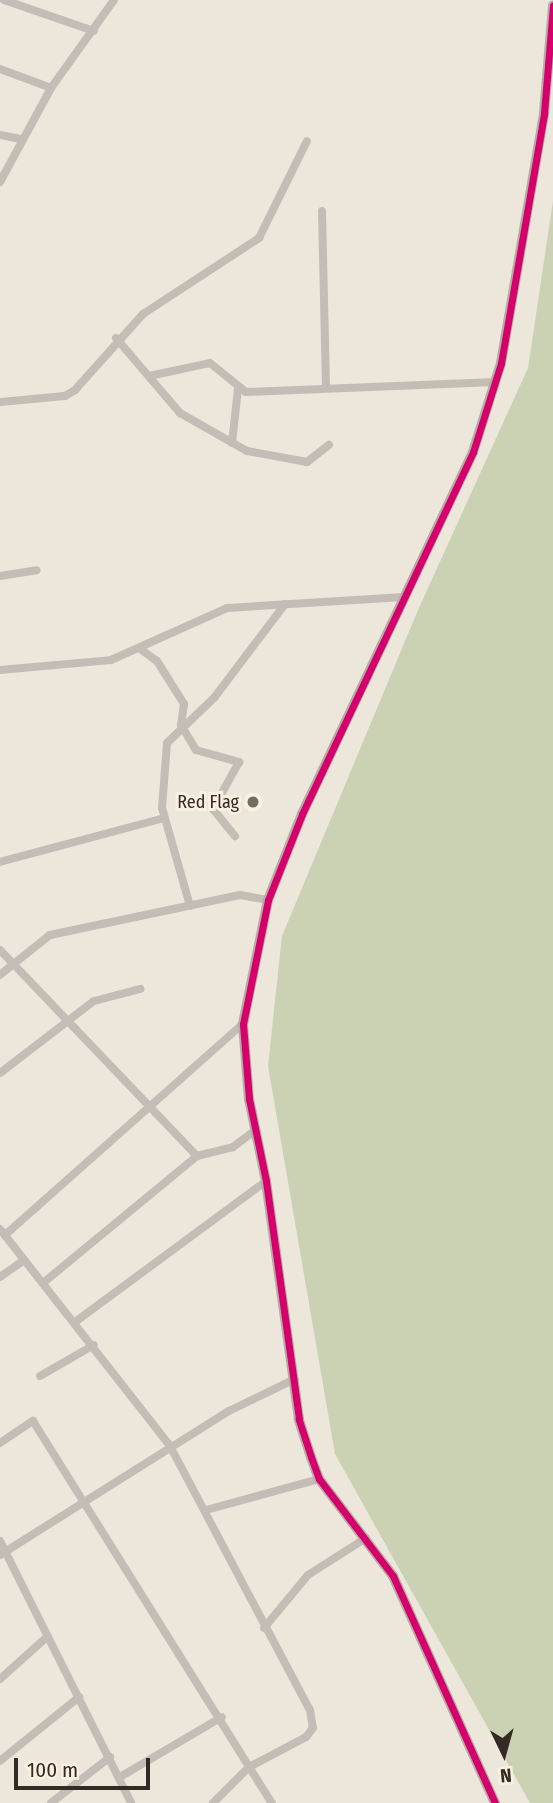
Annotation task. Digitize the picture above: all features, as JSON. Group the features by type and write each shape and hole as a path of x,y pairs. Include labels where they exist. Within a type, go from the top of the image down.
{"street":[{"path":"4,0 94,31"},
{"path":"0,182 51,88 114,0"},
{"path":"495,1803 420,1631 366,1538 319,1479 299,1419 267,1181 254,1131 243,1024 268,900 302,814 473,452 495,382 535,173 553,5"},
{"path":"0,69 51,88"},
{"path":"0,135 21,139"},
{"path":"0,402 65,396 116,338 189,281 258,238 307,141"},
{"path":"322,211 326,385"},
{"path":"116,338 180,413 232,443 293,463 314,459 329,445"},
{"path":"149,376 210,363 226,372 237,389 232,443"},
{"path":"237,389 495,382"},
{"path":"0,576 37,570"},
{"path":"0,670 111,660 227,608 404,597"},
{"path":"190,906 164,818 167,743 181,725 214,698 285,604"},
{"path":"139,648 157,662 184,704 181,725 196,750 239,762 213,810 236,836"},
{"path":"0,862 164,818"},
{"path":"0,975 50,935 240,895 268,900"},
{"path":"0,950 197,1156"},
{"path":"0,1073 93,1001 140,989"},
{"path":"213,1803 248,1767 313,1728 310,1710 264,1628 206,1510 170,1446 94,1345 3,1232 243,1024"},
{"path":"43,1283 197,1156 233,1147 254,1131"},
{"path":"75,1322 267,1181"},
{"path":"0,1277 24,1260"},
{"path":"40,1376 94,1345"},
{"path":"2,1553 86,1502 170,1446 295,1379"},
{"path":"0,1443 33,1421 222,1717 248,1767 272,1803"},
{"path":"206,1510 319,1479"},
{"path":"264,1628 308,1575 366,1538"},
{"path":"0,1541 2,1553 48,1636 131,1803"},
{"path":"0,1679 48,1636"},
{"path":"0,1761 79,1697"},
{"path":"120,1777 222,1717"},
{"path":"51,1803 110,1757"}],"green space":[{"path":"553,201 553,1803 530,1803 335,1454 268,1066 282,936 418,610 528,368"}],"cycle path":[{"path":"495,1803 393,1576 319,1479 311,1457 299,1419 266,1181 249,1099 243,1024 268,900 302,814 473,452 501,363 544,113 553,5"}],"place":[{"name":"Red Flag","path":"253,802"}]}
